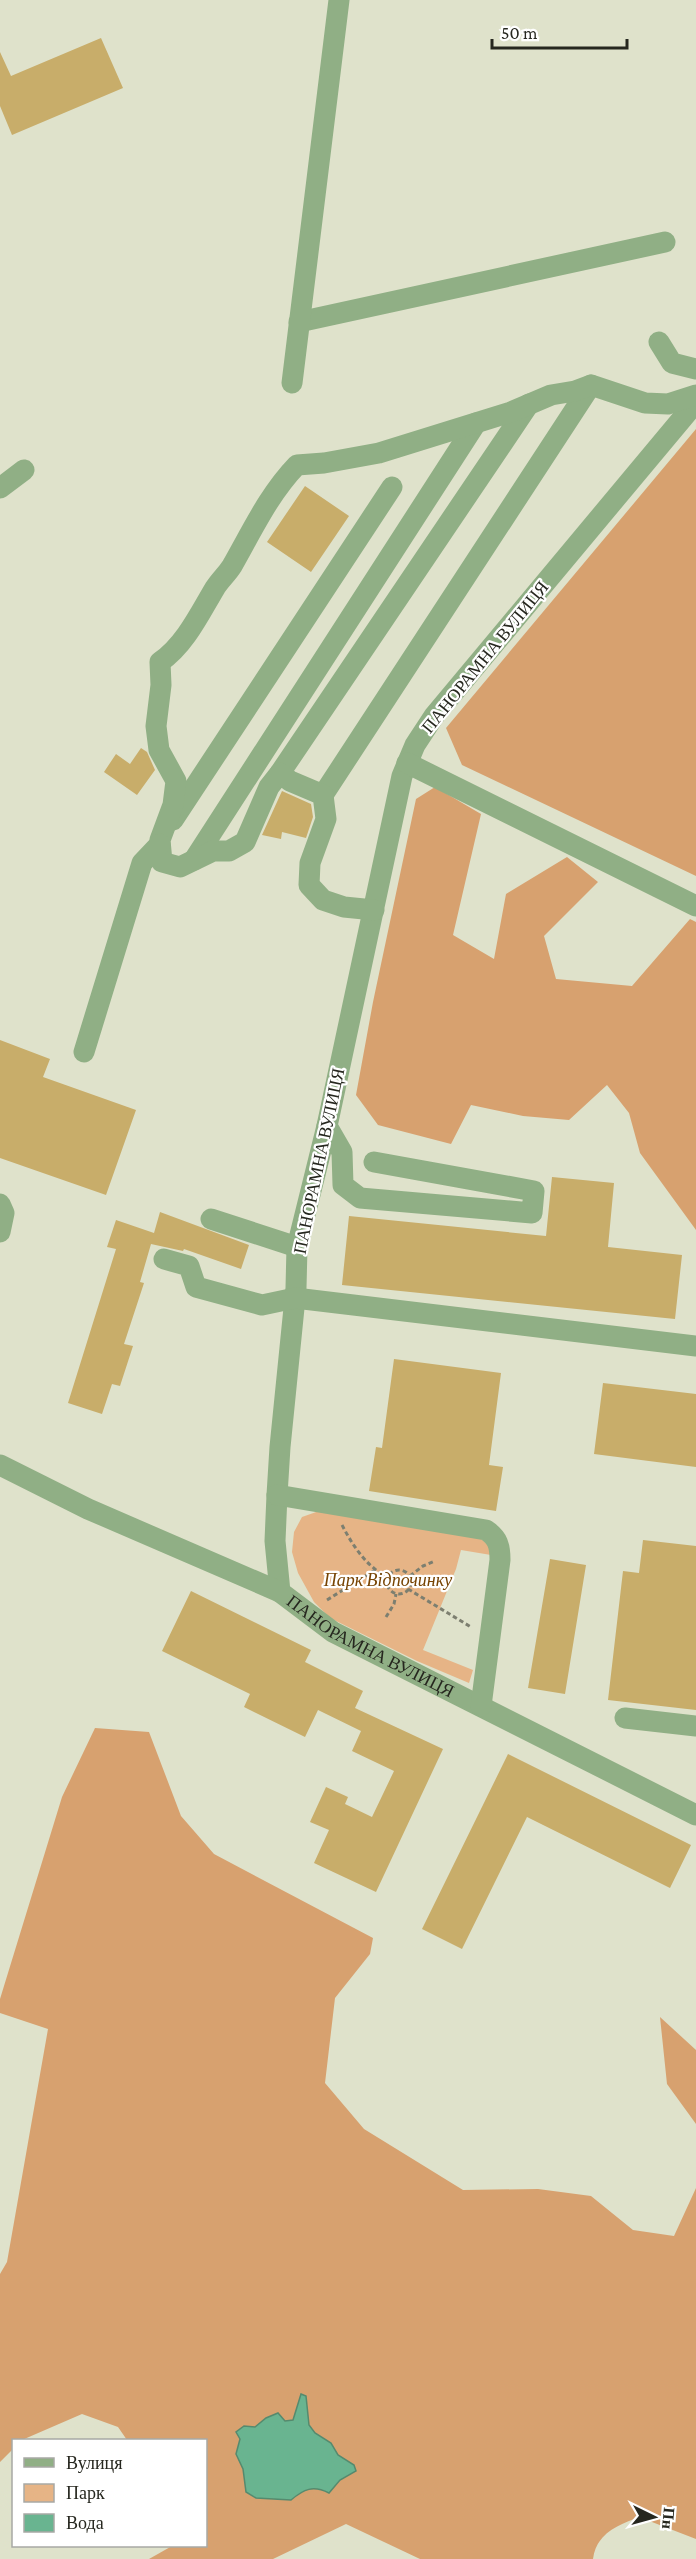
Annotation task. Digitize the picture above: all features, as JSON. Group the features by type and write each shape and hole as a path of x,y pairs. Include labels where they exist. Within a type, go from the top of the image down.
{"street":[{"path":"292,382 339,0"},
{"path":"299,322 665,242"},
{"path":"659,342 672,363 696,369"},
{"path":"374,910 344,907 323,900 309,885 310,864 326,819 323,795 591,385"},
{"path":"531,401 269,787 245,842 229,851 213,851 180,867 162,862 160,842 173,805 176,781 159,750 156,726 161,685 160,662 169,656 200,614 230,568 279,483 297,465 324,463 379,453 511,412 531,401 591,385 645,403 668,404 696,395"},
{"name":"ПАНОРАМНА ВУЛИЦЯ","path":"696,402 434,716 415,745 402,776 327,1126 297,1247 295,1298 279,1447 275,1541 280,1592 333,1632 696,1815"},
{"path":"194,860 476,423"},
{"path":"0,488 24,470"},
{"path":"84,1052 142,863 160,842 392,487"},
{"path":"407,763 696,906"},
{"path":"280,773 290,781 323,795"},
{"path":"327,1126 342,1152 343,1185 360,1198 532,1213 534,1191 375,1162"},
{"path":"0,1204 4,1213 0,1232"},
{"path":"211,1219 297,1247"},
{"path":"165,1259 189,1266 196,1287 262,1305 295,1298 696,1346"},
{"path":"0,1465 88,1509 280,1592"},
{"path":"277,1496 486,1530 493,1535 498,1541 500,1560 481,1706"},
{"path":"625,1718 696,1726"}],"path":[{"path":"335,1505 336,1513 352,1544 375,1570 387,1577"},
{"path":"410,1576 423,1566 435,1561"},
{"path":"398,1569 410,1576 411,1583 403,1594 396,1594 386,1584 387,1577 392,1571 398,1569"},
{"path":"327,1600 375,1570"},
{"path":"408,1589 440,1610 490,1637"},
{"path":"386,1617 394,1604 396,1594"}],"green space":[{"name":"Парк Відпочинку","path":"319,1511 476,1534 490,1547 491,1555 461,1550 456,1569 423,1650 473,1670 469,1683 417,1661 330,1618 314,1602 298,1573 292,1552 294,1532 302,1517"}],"shaded area":[{"path":"696,429 696,876 462,765 446,728"},
{"path":"435,787 481,814 453,935 494,959 506,894 567,857 598,882 544,936 556,979 632,986 690,919 696,922 696,1230 640,1153 629,1113 607,1085 569,1120 523,1116 471,1105 451,1144 378,1125 356,1095 373,1002 416,799"},
{"path":"95,1728 149,1732 181,1816 214,1854 373,1938 370,1954 335,1998 325,2083 364,2129 463,2190 538,2189 591,2196 633,2230 674,2236 696,2188 696,2539 639,2517 616,2527 604,2536 595,2550 593,2559 420,2559 346,2524 273,2559 149,2559 170,2547 207,2547 207,2439 126,2439 118,2427 82,2414 24,2439 12,2439 12,2450 0,2462 0,2274 7,2262 48,2029 0,2013 0,1999 62,1797"},
{"path":"660,2017 696,2050 696,2124 667,2084"}],"water":[{"path":"301,2394 306,2396 309,2425 315,2433 331,2443 338,2455 354,2465 356,2471 340,2480 329,2493 313,2489 300,2493 291,2500 256,2498 246,2492 243,2469 236,2454 240,2439 236,2432 244,2426 255,2427 266,2418 278,2413 285,2421 293,2420"}],"building":[{"path":"101,38 123,88 12,135 0,106 0,52 11,76"},
{"path":"305,486 349,516 311,572 267,542"},
{"path":"141,748 147,752 155,770 137,795 104,772 116,754 130,764"},
{"path":"282,791 311,804 313,817 306,838 282,832 281,839 262,835"},
{"path":"0,1040 50,1059 43,1077 136,1110 106,1195 0,1158"},
{"path":"552,1177 614,1183 608,1247 682,1255 675,1319 342,1285 349,1216 546,1236"},
{"path":"160,1212 249,1245 241,1269 184,1249 183,1251 151,1244 140,1282 144,1283 124,1344 133,1346 120,1386 112,1384 102,1414 68,1403 116,1249 107,1247 116,1220 154,1233"},
{"path":"394,1359 501,1373 489,1465 503,1467 496,1511 369,1491 376,1447 382,1448"},
{"path":"603,1383 696,1394 696,1467 594,1454"},
{"path":"643,1540 696,1546 696,1710 608,1700 623,1571 639,1573"},
{"path":"550,1559 586,1565 565,1694 528,1688"},
{"path":"191,1591 311,1650 305,1662 363,1691 355,1708 443,1749 376,1892 314,1863 329,1830 310,1822 326,1787 348,1797 345,1804 372,1817 394,1771 352,1751 361,1731 318,1710 305,1737 244,1707 250,1694 162,1651"},
{"path":"508,1754 691,1845 670,1888 527,1817 462,1949 422,1929"}]}
